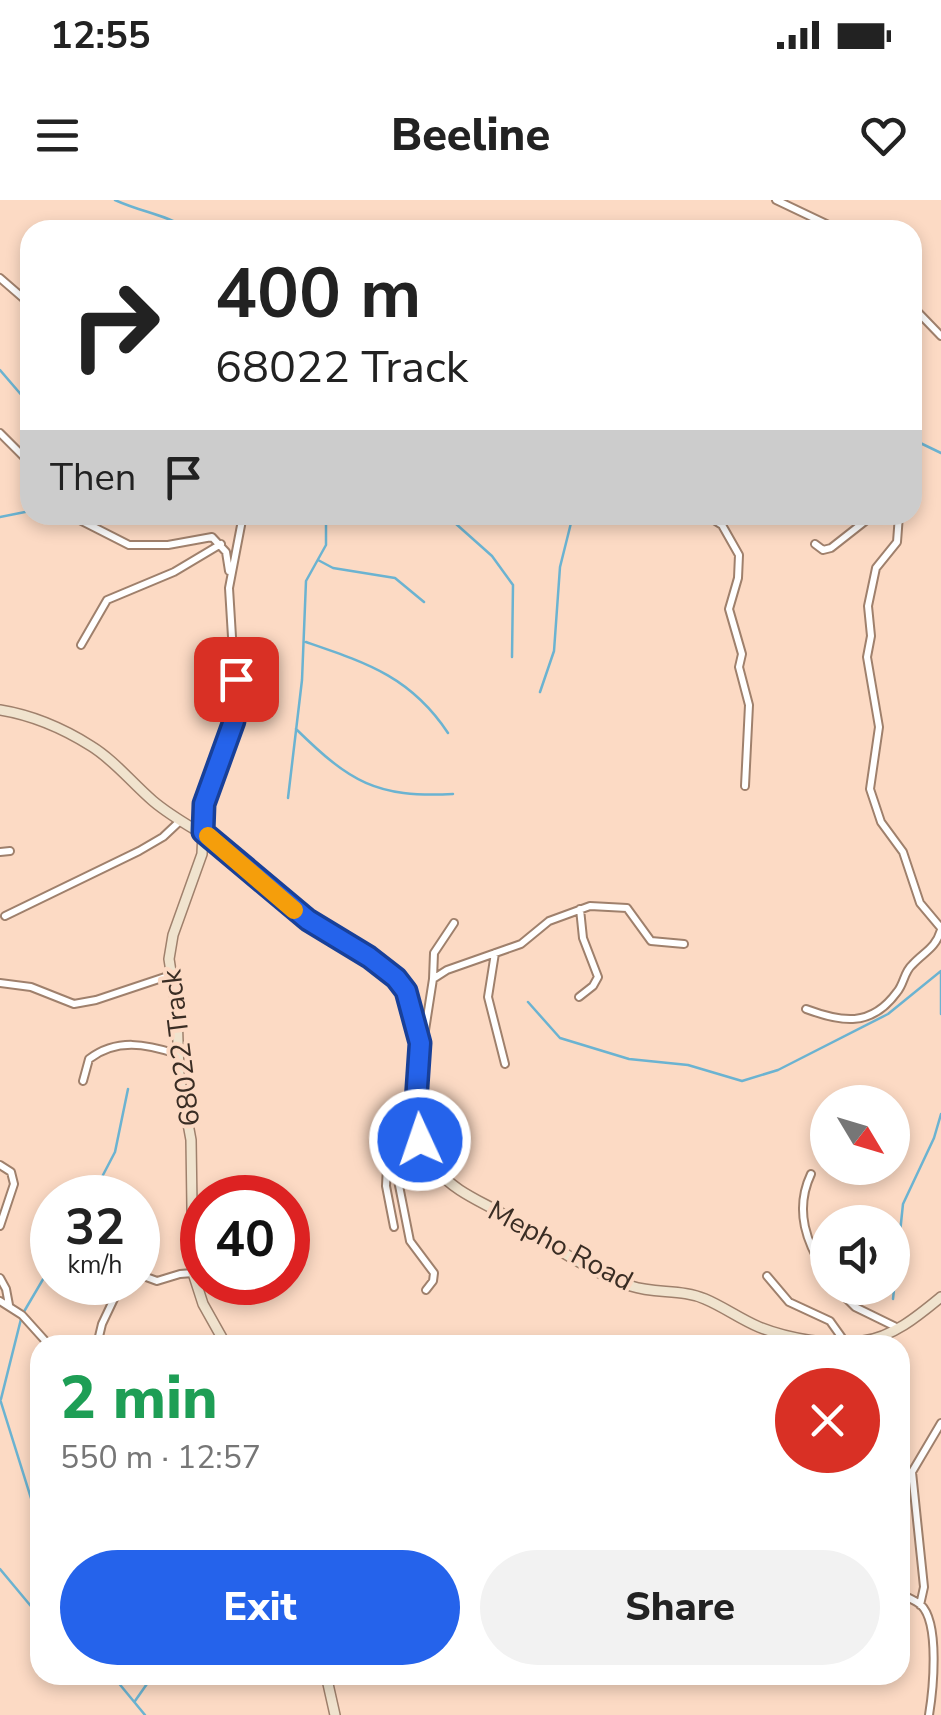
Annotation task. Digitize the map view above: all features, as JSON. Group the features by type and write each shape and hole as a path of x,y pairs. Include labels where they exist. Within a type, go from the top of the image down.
{"street":[{"path":"776,200 817,220"},
{"path":"0,278 20,295"},
{"path":"922,316 941,336"},
{"path":"0,433 20,454"},
{"path":"90,525 129,545 168,545 205,536 221,544 226,552 230,577"},
{"name":"68022 Track","path":"192,1175 191,1140 177,1054 170,944 198,866 204,804 228,741 236,702 230,577 241,525"},
{"path":"721,525 739,556 738,578 729,609 740,646 740,671 749,705 744,786"},
{"path":"815,544 823,550 830,548 859,525"},
{"path":"806,1010 846,1022 873,1012 898,992 910,966 933,949 941,929 920,903 903,852 880,822 870,794 879,727 867,657 868,606 874,573 897,542 898,525"},
{"path":"82,644 111,597 174,572 221,544"},
{"name":"Mepho Road","path":"0,710 32,718 92,746 180,822 203,832 308,920 396,978 406,991 421,1056 416,1102 420,1140 447,1180 565,1254 632,1286 704,1298 762,1328 792,1335"},
{"path":"4,916 139,851 180,822"},
{"path":"0,852 10,851"},
{"path":"433,979 521,944 549,921 600,904 621,906 632,912 652,941 684,944"},
{"path":"579,997 598,977 582,938 580,909"},
{"path":"421,1056 434,953 454,923"},
{"path":"494,953 488,997 505,1064"},
{"path":"0,983 31,987 74,1004 171,975"},
{"path":"83,1081 89,1059 115,1046 140,1044 177,1054"},
{"path":"394,1227 386,1178 389,1135 397,1116 416,1102"},
{"path":"389,1135 410,1240 434,1273 426,1290"},
{"path":"0,1165 11,1172 14,1184 0,1226"},
{"path":"810,1178 804,1190 802,1217 810,1238"},
{"path":"768,1276 789,1302 830,1322 840,1335"},
{"path":"0,1278 9,1306"},
{"name":"Mepho Road","path":"885,1335 941,1298"},
{"path":"0,1302 29,1321 41,1335"},
{"path":"99,1335 111,1305"},
{"name":"68022 Track","path":"204,1305 220,1335"},
{"path":"853,1305 899,1328"},
{"path":"920,1605 924,1587 912,1472 941,1423"},
{"path":"910,1600 920,1605 927,1616 934,1665 929,1715"},
{"path":"328,1685 335,1715"}],"waterway":[{"path":"115,200 170,220"},
{"path":"0,370 20,393"},
{"path":"922,444 941,453"},
{"path":"0,517 20,513"},
{"path":"288,798 302,680 306,581 326,545 326,525"},
{"path":"457,525 492,556 513,585 512,657"},
{"path":"540,692 554,651 560,567 570,525"},
{"path":"318,560 333,568 395,578 424,602"},
{"path":"306,642 386,674 419,698 448,733"},
{"path":"296,729 332,762 366,783 404,793 453,794"},
{"path":"941,971 941,1014"},
{"path":"528,1002 560,1038 629,1059 688,1065 742,1081 778,1070 888,1014 941,971"},
{"path":"103,1175 115,1152 128,1089"},
{"path":"903,1205 941,1114"},
{"path":"1,1399 22,1315 30,1301"},
{"path":"0,1399 30,1495"},
{"path":"0,1569 30,1605"},
{"path":"120,1685 145,1715"},
{"path":"135,1701 146,1685"}],"slow traffic":[{"path":"208,836 294,910"}],"route":[{"path":"236,679 234,721 204,804 203,832 290,907 386,968 406,991 420,1043 416,1102 420,1140"}]}
